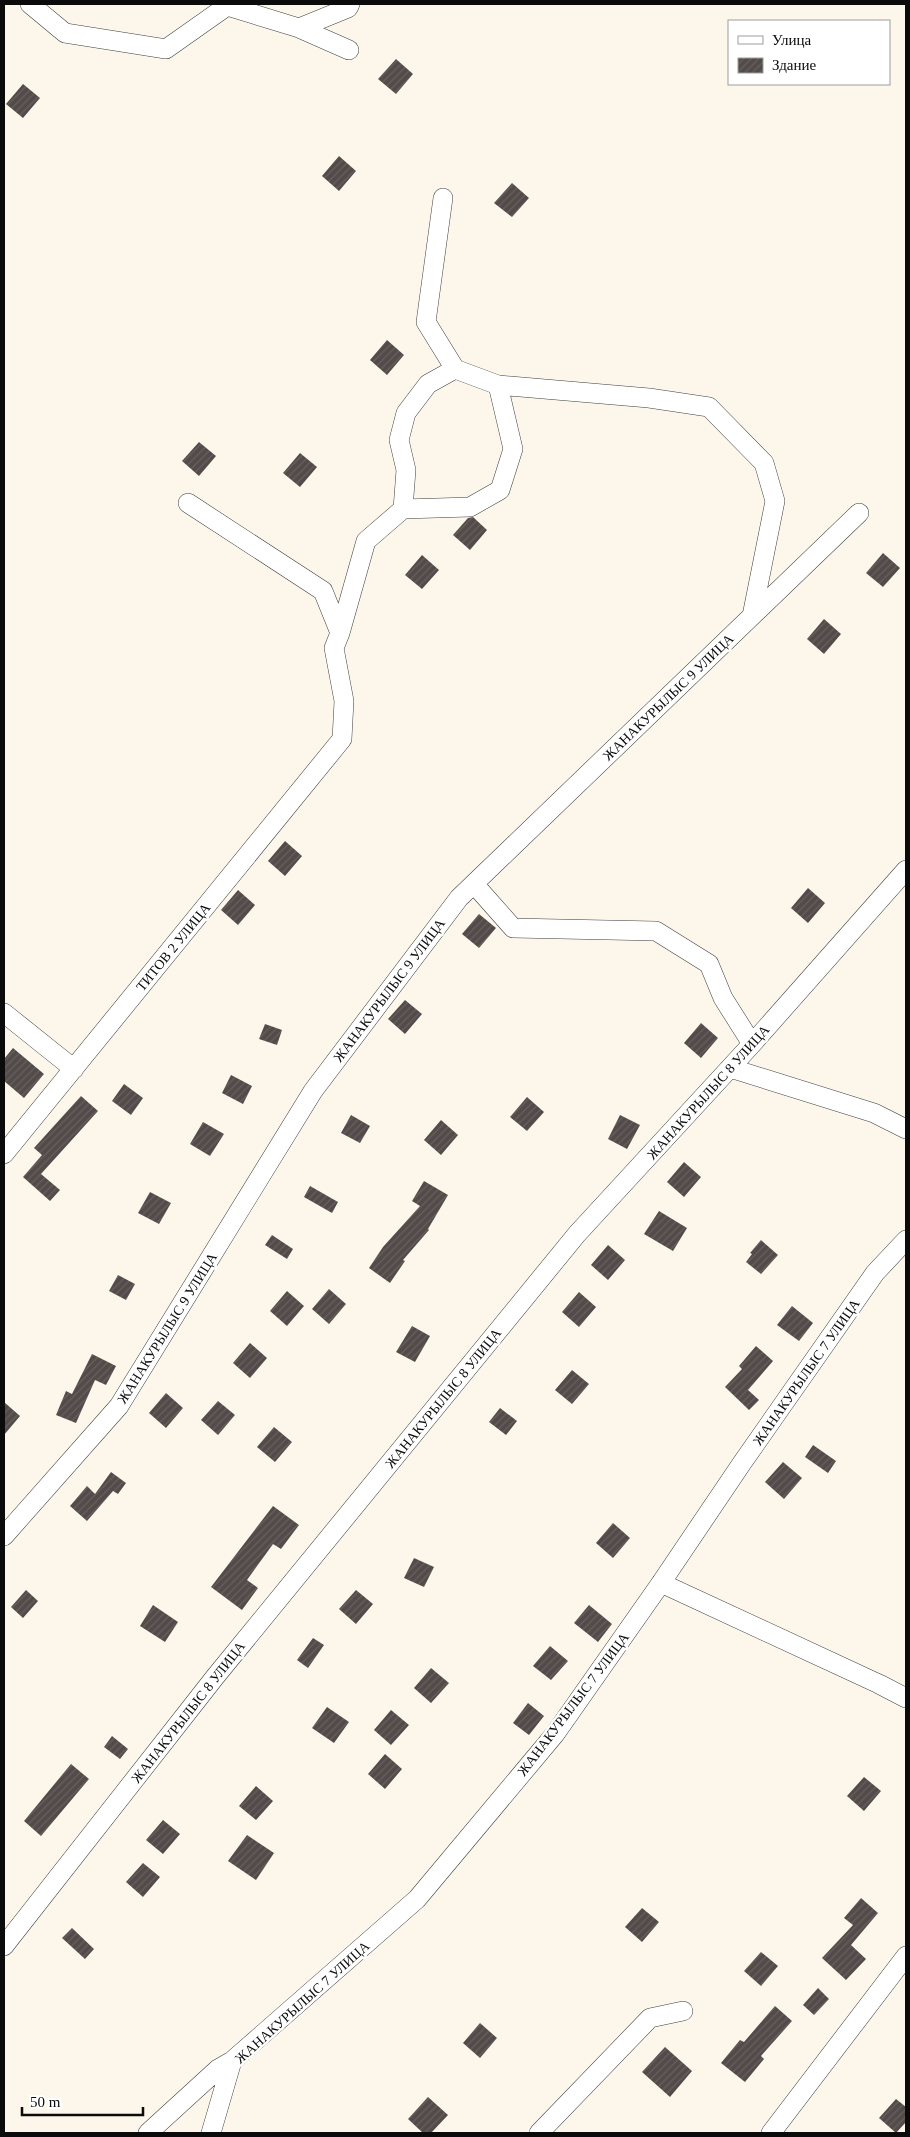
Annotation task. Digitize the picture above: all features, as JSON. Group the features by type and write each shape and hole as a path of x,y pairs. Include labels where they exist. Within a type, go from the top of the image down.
{"street":[{"path":"30,4 65,32 166,49 227,6 299,28 349,50"},
{"path":"299,28 348,8 350,4"},
{"path":"443,198 426,322 455,369 498,385 649,398 710,407 764,463 775,501 752,616"},
{"path":"403,509 406,470 399,440 406,413 428,384 455,369"},
{"path":"340,633 366,542 403,509 470,507 500,490 514,450 498,385"},
{"path":"188,503 323,591 340,633"},
{"name":"ЖАНАКУРЫЛЫС 9 УЛИЦА","path":"4,1536 119,1406 312,1091 459,898 859,513"},
{"name":"ТИТОВ 2 УЛИЦА","path":"4,1154 342,739 344,701 334,648 340,633"},
{"name":"ЖАНАКУРЫЛЫС 8 УЛИЦА","path":"4,1946 215,1677 577,1234 752,1044 906,870"},
{"path":"474,884 514,928 656,931 708,964 723,998 752,1044"},
{"path":"4,1013 74,1069"},
{"path":"730,1068 874,1113 906,1129"},
{"name":"ЖАНАКУРЫЛЫС 7 УЛИЦА","path":"211,2133 232,2061 417,1899 555,1734 662,1583 748,1455 876,1273 906,1240"},
{"path":"662,1583 906,1698"},
{"path":"771,2133 906,1956"},
{"path":"539,2133 650,2018 683,2011"},
{"path":"148,2133 218,2070 232,2061"}],"building":[{"path":"396,59 413,74 396,94 378,79"},
{"path":"23,84 40,98 23,118 6,104"},
{"path":"339,156 356,171 339,191 322,176"},
{"path":"512,183 529,198 512,217 494,203"},
{"path":"387,340 404,355 387,375 370,360"},
{"path":"199,442 216,456 199,476 182,461"},
{"path":"300,453 317,467 300,487 283,473"},
{"path":"473,517 487,530 470,550 453,535 468,518"},
{"path":"883,553 900,568 883,587 866,573"},
{"path":"422,555 439,570 422,589 405,575"},
{"path":"824,619 841,634 824,654 807,639"},
{"path":"285,841 302,856 285,876 268,861"},
{"path":"808,888 825,903 808,923 791,908"},
{"path":"238,890 255,905 238,925 221,910"},
{"path":"479,914 496,928 479,948 462,934"},
{"path":"405,1000 422,1014 405,1034 388,1019"},
{"path":"701,1023 718,1038 701,1058 684,1043"},
{"path":"265,1024 282,1030 277,1045 259,1039"},
{"path":"13,1048 44,1074 24,1098 4,1081 4,1059"},
{"path":"231,1075 252,1086 243,1104 222,1093"},
{"path":"124,1084 143,1098 131,1115 112,1101"},
{"path":"81,1096 98,1111 41,1174 60,1190 50,1201 23,1177 42,1155 34,1148"},
{"path":"527,1097 544,1112 527,1131 510,1117"},
{"path":"351,1115 370,1126 360,1143 341,1133"},
{"path":"620,1115 640,1125 627,1149 608,1139"},
{"path":"441,1120 458,1135 441,1155 424,1140"},
{"path":"203,1122 224,1134 210,1156 190,1144"},
{"path":"684,1162 701,1177 684,1197 667,1182"},
{"path":"424,1181 448,1195 429,1230 403,1260 405,1261 390,1283 369,1268 383,1247 420,1206 412,1201"},
{"path":"310,1186 338,1202 332,1213 304,1197"},
{"path":"150,1192 171,1203 159,1224 138,1213"},
{"path":"659,1211 687,1228 673,1251 644,1234"},
{"path":"272,1235 293,1249 287,1259 265,1245"},
{"path":"761,1240 778,1255 761,1274 746,1262 752,1254 750,1253"},
{"path":"608,1245 625,1260 608,1280 591,1265"},
{"path":"118,1275 135,1284 126,1300 109,1291"},
{"path":"329,1289 346,1304 329,1324 312,1309"},
{"path":"287,1291 304,1306 287,1326 270,1311"},
{"path":"579,1292 596,1307 579,1327 562,1312"},
{"path":"792,1306 813,1323 799,1341 777,1325"},
{"path":"412,1326 430,1336 415,1362 396,1352"},
{"path":"250,1343 267,1358 250,1378 233,1363"},
{"path":"756,1346 773,1361 748,1390 759,1400 749,1410 725,1387 742,1369 739,1366"},
{"path":"92,1354 116,1366 106,1385 95,1380 76,1423 56,1415 66,1391 72,1394"},
{"path":"572,1370 589,1384 572,1404 555,1390"},
{"path":"166,1393 183,1408 166,1428 149,1413"},
{"path":"218,1401 235,1415 218,1435 201,1420"},
{"path":"4,1402 20,1416 4,1435"},
{"path":"500,1408 517,1421 506,1435 489,1422"},
{"path":"274,1427 292,1442 275,1462 257,1447"},
{"path":"813,1445 836,1461 828,1473 805,1457"},
{"path":"783,1462 802,1478 784,1499 765,1482"},
{"path":"111,1472 126,1483 118,1494 113,1491 87,1521 70,1506 87,1486 95,1494"},
{"path":"273,1506 299,1525 281,1549 273,1544 247,1580 258,1588 242,1610 211,1587"},
{"path":"613,1523 630,1538 613,1558 596,1543"},
{"path":"414,1558 434,1567 424,1587 404,1578"},
{"path":"26,1590 38,1601 23,1618 11,1607"},
{"path":"356,1590 373,1604 356,1624 339,1609"},
{"path":"153,1605 178,1622 165,1642 140,1626"},
{"path":"589,1605 612,1624 598,1642 574,1623"},
{"path":"313,1638 324,1645 308,1668 297,1660"},
{"path":"550,1646 568,1661 551,1680 533,1666"},
{"path":"431,1668 449,1683 431,1703 414,1688"},
{"path":"528,1703 544,1716 529,1735 513,1723"},
{"path":"327,1707 349,1722 334,1743 312,1728"},
{"path":"391,1710 409,1725 391,1745 374,1730"},
{"path":"112,1736 128,1749 120,1759 104,1747"},
{"path":"385,1754 402,1769 385,1789 368,1774"},
{"path":"71,1764 89,1779 41,1836 24,1821"},
{"path":"864,1777 881,1791 864,1811 847,1796"},
{"path":"256,1786 273,1801 256,1820 239,1806"},
{"path":"163,1820 180,1834 163,1854 146,1840"},
{"path":"247,1835 274,1853 256,1880 228,1861"},
{"path":"143,1863 160,1877 143,1897 126,1882"},
{"path":"861,1898 878,1913 851,1945 866,1959 846,1980 822,1958 853,1925 844,1918"},
{"path":"642,1908 659,1922 642,1942 625,1927"},
{"path":"72,1928 94,1949 85,1959 62,1938"},
{"path":"761,1952 778,1966 761,1986 744,1971"},
{"path":"818,1988 829,1999 814,2015 803,2005"},
{"path":"775,2006 792,2021 761,2056 764,2059 745,2082 721,2063 740,2040 744,2042"},
{"path":"480,2023 497,2038 480,2058 463,2043"},
{"path":"665,2047 692,2071 670,2097 642,2072"},
{"path":"428,2097 448,2115 431,2133 423,2133 408,2119"},
{"path":"896,2099 906,2107 906,2122 896,2133 879,2118"}]}
